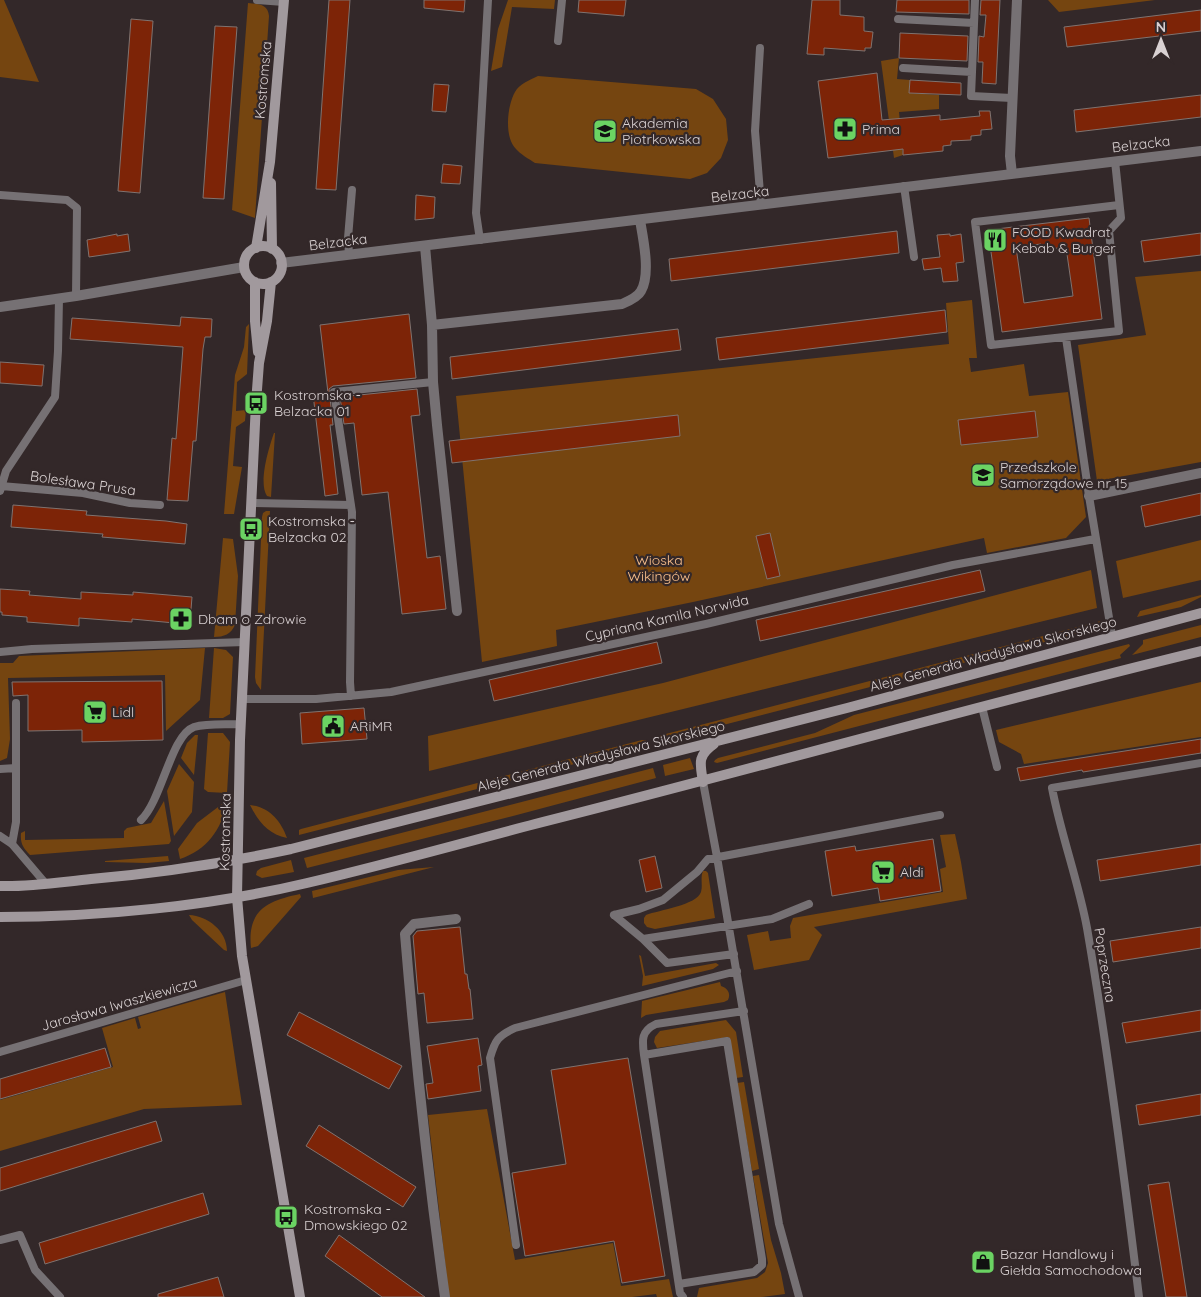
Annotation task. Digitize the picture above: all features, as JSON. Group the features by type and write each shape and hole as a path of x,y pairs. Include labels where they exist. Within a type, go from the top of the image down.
{"main road":[{"name":"Kostromska","path":"256,248 270,162 284,1"},
{"name":"Kostromska","path":"270,162 272,249"},
{"path":"265,247 272,249 278,255 281,263 280,272 271,282 263,284 255,282 248,276 244,267 247,255 256,248 265,247"},
{"name":"Kostromska","path":"255,282 254,321 259,363"},
{"name":"Kostromska","path":"271,282 267,321 259,363 240,724 237,897 242,956 300,1297"},
{"name":"Aleje Generała Władysława Sikorskiego","path":"0,886 46,884 174,870 238,860 304,846 719,740 1201,613"},
{"path":"0,917 43,917 166,907 237,897 306,883 703,782 982,707 1201,651"},
{"path":"703,782 701,757 704,751 719,740"}],"street":[{"path":"1012,174 1010,156 1017,0"},
{"name":"Belzacka","path":"281,263 1201,151"},
{"path":"432,325 622,304 633,299 641,291 644,281 645,258 640,220"},
{"path":"425,246 432,325 433,382 448,542 457,611"},
{"path":"0,307 244,267"},
{"path":"1089,496 1201,473"},
{"path":"445,1297 419,1088 405,934 414,924 456,919"}],"lane":[{"path":"257,0 284,1"},
{"path":"480,240 476,213 488,0"},
{"path":"558,41 562,0"},
{"path":"975,0 971,96 1012,98"},
{"path":"898,19 974,23"},
{"path":"760,48 755,131 761,205"},
{"path":"904,68 972,72"},
{"path":"1115,161 1121,218 1109,231 1119,331 1066,338 991,344 975,222 1119,205"},
{"path":"904,186 914,257"},
{"path":"349,255 348,238 352,190"},
{"path":"0,195 67,200 77,208 76,296"},
{"name":"Bolesława Prusa","path":"59,298 55,398 6,471 1,489 76,492 130,503 160,506"},
{"path":"1066,338 1095,539 1112,636"},
{"path":"351,696 351,505 334,392 433,382"},
{"path":"252,503 351,505"},
{"name":"Cypriana Kamila Norwida","path":"242,699 298,699 391,692 706,624 954,565 1095,539"},
{"path":"0,652 51,648 245,642"},
{"path":"12,844 16,822 16,703"},
{"path":"982,707 997,766"},
{"path":"141,820 148,813 175,750 187,732 202,726 240,724"},
{"name":"Poprzeczna","path":"1139,1297 1123,1168 1086,927 1077,882 1058,820 1052,788 1201,764"},
{"path":"0,769 16,768"},
{"path":"703,782 744,1011 779,1224 798,1297"},
{"path":"734,954 667,962 614,915 639,909 663,900 697,872 707,859 940,815"},
{"path":"0,836 12,844 46,884"},
{"path":"643,940 772,918 809,904"},
{"path":"516,1245 490,1058 494,1044 502,1035 515,1028 737,971"},
{"name":"Jarosława Iwaszkiewicza","path":"0,1052 246,980"},
{"path":"684,1297 680,1294 678,1284 644,1055 644,1035 648,1028 656,1024 744,1011"},
{"path":"644,1055 727,1041 759,1241 762,1266 754,1272 678,1284"},
{"path":"0,1240 20,1235 35,1270 60,1297"}],"green space":[{"path":"0,0 4,0 39,82 0,77"},
{"path":"508,0 555,0 554,9 512,7 502,67 491,71 498,29"},
{"path":"1048,0 1155,0 1059,12"},
{"path":"248,3 259,4 265,7 269,16 255,218 232,210"},
{"path":"899,58 897,79 910,80 910,93 939,95 939,109 899,112 903,155 894,158 881,61"},
{"path":"538,76 696,89 713,99 726,119 728,140 721,158 707,173 690,179 535,163 520,153 512,144 508,121 510,105 517,89 525,82"},
{"path":"1201,271 1201,462 1097,481 1078,345 1146,335 1135,277"},
{"name":"Wioska Wikingów","path":"972,300 977,358 969,358 971,372 1024,364 1029,396 1068,392 1086,517 1066,538 987,553 984,538 556,630 557,646 482,662 456,396 949,344 946,303"},
{"path":"249,324 247,374 237,382 236,411 246,410 245,421 236,427 233,466 242,467 234,514 224,514 235,375 244,347 246,327"},
{"path":"274,433 271,497 267,496 265,490 264,474"},
{"path":"266,511 270,511 261,690 256,683 255,677 262,517"},
{"path":"223,538 233,539 238,576 235,625 227,634 214,637"},
{"path":"1201,540 1201,580 1123,598 1116,561"},
{"path":"1091,570 1097,608 429,771 428,736 663,683"},
{"path":"1201,595 1201,597 1181,607 1137,617 1140,611"},
{"path":"1101,621 1095,629 657,742 656,739 658,736"},
{"path":"1201,625 1201,637 1132,655 1143,644 1143,640"},
{"path":"1129,644 1130,646 1120,655 1121,658 717,763 714,762 718,758 815,733 854,715"},
{"path":"205,648 200,700 166,731 165,675 8,678 10,739 7,758 0,761 0,663 13,663 19,656"},
{"path":"214,648 226,650 233,657 230,714 223,718 209,718"},
{"path":"1201,682 1201,737 1024,764 1021,754 999,742 996,730"},
{"path":"208,733 223,733 230,742 227,793 208,792 204,789"},
{"path":"195,735 198,735 194,775 181,758 187,743"},
{"path":"646,740 648,745 299,835 299,830 301,829"},
{"path":"690,758 694,769 665,776 663,765"},
{"path":"179,764 194,782 192,812 174,836 167,791"},
{"path":"653,768 656,778 513,816 307,868 304,858"},
{"path":"164,801 171,841 169,844 30,855 22,843 21,833 25,831 25,840 124,838 124,831 127,828 151,823"},
{"path":"227,803 221,822 211,838 198,850 180,859 178,849 197,823 222,804"},
{"path":"250,805 257,806 273,816 278,821 287,838 274,833 264,826"},
{"path":"955,834 967,899 814,927 822,935 809,960 754,970 747,935 768,931 770,941 791,938 790,926 793,918 943,892 940,869 946,867 940,835"},
{"path":"168,856 169,861 147,863 105,862 105,861"},
{"path":"291,860 294,872 262,878 256,875 257,871 261,868"},
{"path":"434,867 313,898 312,891 398,870"},
{"path":"703,871 708,873 715,918 655,929 647,927 644,923 646,915 685,904 698,897 702,889"},
{"path":"300,894 301,897 258,946 251,948 252,925 262,909 278,900"},
{"path":"189,915 203,918 215,926 224,937 227,951 192,920"},
{"path":"639,955 641,956 645,976 716,963 719,965 713,969 642,986 643,976"},
{"path":"720,982 721,986 729,993 728,1000 724,1002 646,1015 641,1018 642,1001"},
{"path":"225,992 242,1105 144,1109 0,1151 0,1100 113,1067 102,1028 135,1018 138,1029 141,1028 138,1017"},
{"path":"726,1020 736,1032 743,1077 736,1078 729,1037 657,1048 654,1042 655,1037 660,1031"},
{"path":"744,1082 759,1169 752,1171 737,1083"},
{"path":"487,1109 515,1260 613,1243 621,1286 669,1279 673,1297 657,1297 656,1294 632,1297 449,1297 428,1115"},
{"path":"759,1175 771,1240 785,1294 761,1297 697,1297 699,1288 757,1278 765,1272 768,1263 753,1176"}],"building":[{"path":"329,0 350,0 336,190 316,189"},
{"path":"424,0 465,0 464,12 424,8"},
{"path":"579,0 626,0 624,16 578,12"},
{"path":"812,0 840,0 840,15 864,17 864,31 873,32 871,48 865,48 865,51 824,48 824,55 807,54"},
{"path":"897,0 969,0 969,14 896,12"},
{"path":"981,0 1000,0 996,84 982,83 983,62 978,62 979,36 984,37 986,15 980,15"},
{"path":"1201,10 1201,31 1067,47 1064,27"},
{"path":"131,19 153,21 140,193 118,191"},
{"path":"215,26 237,27 224,199 203,198"},
{"path":"900,33 968,36 967,61 899,58"},
{"path":"877,73 882,120 940,115 940,120 980,116 979,111 990,111 992,129 981,130 981,135 971,136 971,140 951,141 951,145 943,146 943,151 903,155 903,149 828,158 818,81"},
{"path":"910,80 961,83 961,95 909,93"},
{"path":"434,84 449,85 446,112 432,111"},
{"path":"1201,95 1201,117 1076,132 1074,110"},
{"path":"443,164 462,166 460,184 441,183"},
{"path":"416,195 435,197 434,218 415,220"},
{"path":"1089,218 1102,319 1002,332 988,230","holes":["1041,244 1041,250 1066,247 1073,296 1024,303 1016,247"]},
{"path":"897,231 899,253 671,281 669,259"},
{"path":"1201,233 1201,255 1144,262 1141,241"},
{"path":"117,234 117,236 128,234 130,251 89,257 87,240"},
{"path":"950,234 950,236 961,234 964,262 956,263 958,281 943,282 941,268 924,270 922,259 940,257 937,235"},
{"path":"945,310 947,332 719,360 716,338"},
{"path":"409,314 416,378 333,386 329,389 333,425 330,425 338,494 325,496 313,394 328,393 320,325"},
{"path":"181,317 212,319 211,337 205,337 203,349 196,441 193,441 188,501 167,500 172,438 176,439 183,347 70,339 72,318 180,326"},
{"path":"678,329 681,350 452,379 450,357"},
{"path":"0,362 44,365 42,386 0,383"},
{"path":"417,389 420,415 411,416 427,558 440,556 446,609 402,614 388,492 362,495 354,423 344,424 340,397"},
{"path":"1035,411 1038,437 961,445 958,420"},
{"path":"678,415 680,436 452,463 449,441"},
{"path":"1201,493 1201,515 1145,527 1141,506"},
{"path":"13,505 87,511 86,515 187,524 185,544 102,537 103,534 11,527"},
{"path":"770,533 780,576 767,579 756,536"},
{"path":"980,570 985,591 760,641 756,620"},
{"path":"0,589 30,591 29,595 81,599 81,592 133,595 133,592 192,597 190,622 185,624 132,619 132,622 79,618 79,626 27,622 27,617 2,615 2,612 0,612"},
{"path":"657,642 662,663 494,701 489,680"},
{"name":"Lidl","path":"162,681 163,740 82,742 82,730 28,731 28,695 13,696 12,682"},
{"name":"ARiMR","path":"364,708 367,739 302,744 300,713"},
{"path":"1201,739 1201,753 1083,772 1082,770 1020,781 1017,768"},
{"name":"Aldi","path":"933,839 941,891 880,901 878,888 832,896 825,851 855,846 856,851"},
{"path":"1201,844 1201,865 1100,881 1097,860"},
{"path":"655,856 662,888 646,892 639,860"},
{"path":"460,927 465,974 467,974 470,989 473,1019 427,1023 424,993 418,994 413,936 417,931"},
{"path":"1201,927 1201,948 1113,962 1110,941"},
{"path":"1201,1010 1201,1031 1126,1043 1122,1023"},
{"path":"299,1012 402,1066 389,1089 287,1035"},
{"path":"478,1038 482,1065 478,1066 481,1091 428,1099 426,1084 433,1083 427,1046"},
{"path":"105,1048 111,1067 0,1099 0,1079"},
{"path":"628,1058 665,1276 622,1283 614,1241 525,1256 512,1173 566,1164 551,1070"},
{"path":"1201,1094 1201,1115 1139,1125 1136,1105"},
{"path":"156,1121 162,1141 0,1191 0,1168"},
{"path":"319,1125 416,1187 403,1207 306,1146"},
{"path":"1169,1182 1187,1297 1166,1297 1148,1185"},
{"path":"203,1193 209,1214 45,1264 39,1243"},
{"path":"339,1235 425,1297 382,1297 325,1256"},
{"path":"218,1277 224,1297 158,1297 158,1294"}],"place":[{"name":"Prima","path":"845,129"},
{"name":"Akademia Piotrkowska","path":"605,131"},
{"name":"FOOD Kwadrat Kebab & Burger","path":"995,240"},
{"name":"Kostromska - Belzacka 01","path":"256,403"},
{"name":"Przedszkole Samorządowe nr 15","path":"983,475"},
{"name":"Kostromska - Belzacka 02","path":"251,529"},
{"name":"Dbam o Zdrowie","path":"181,619"},
{"name":"Lidl","path":"95,712"},
{"name":"ARiMR","path":"333,726"},
{"name":"Aldi","path":"883,872"},
{"name":"Kostromska - Dmowskiego 02","path":"286,1217"},
{"name":"Bazar Handlowy i Giełda Samochodowa","path":"983,1262"}]}
